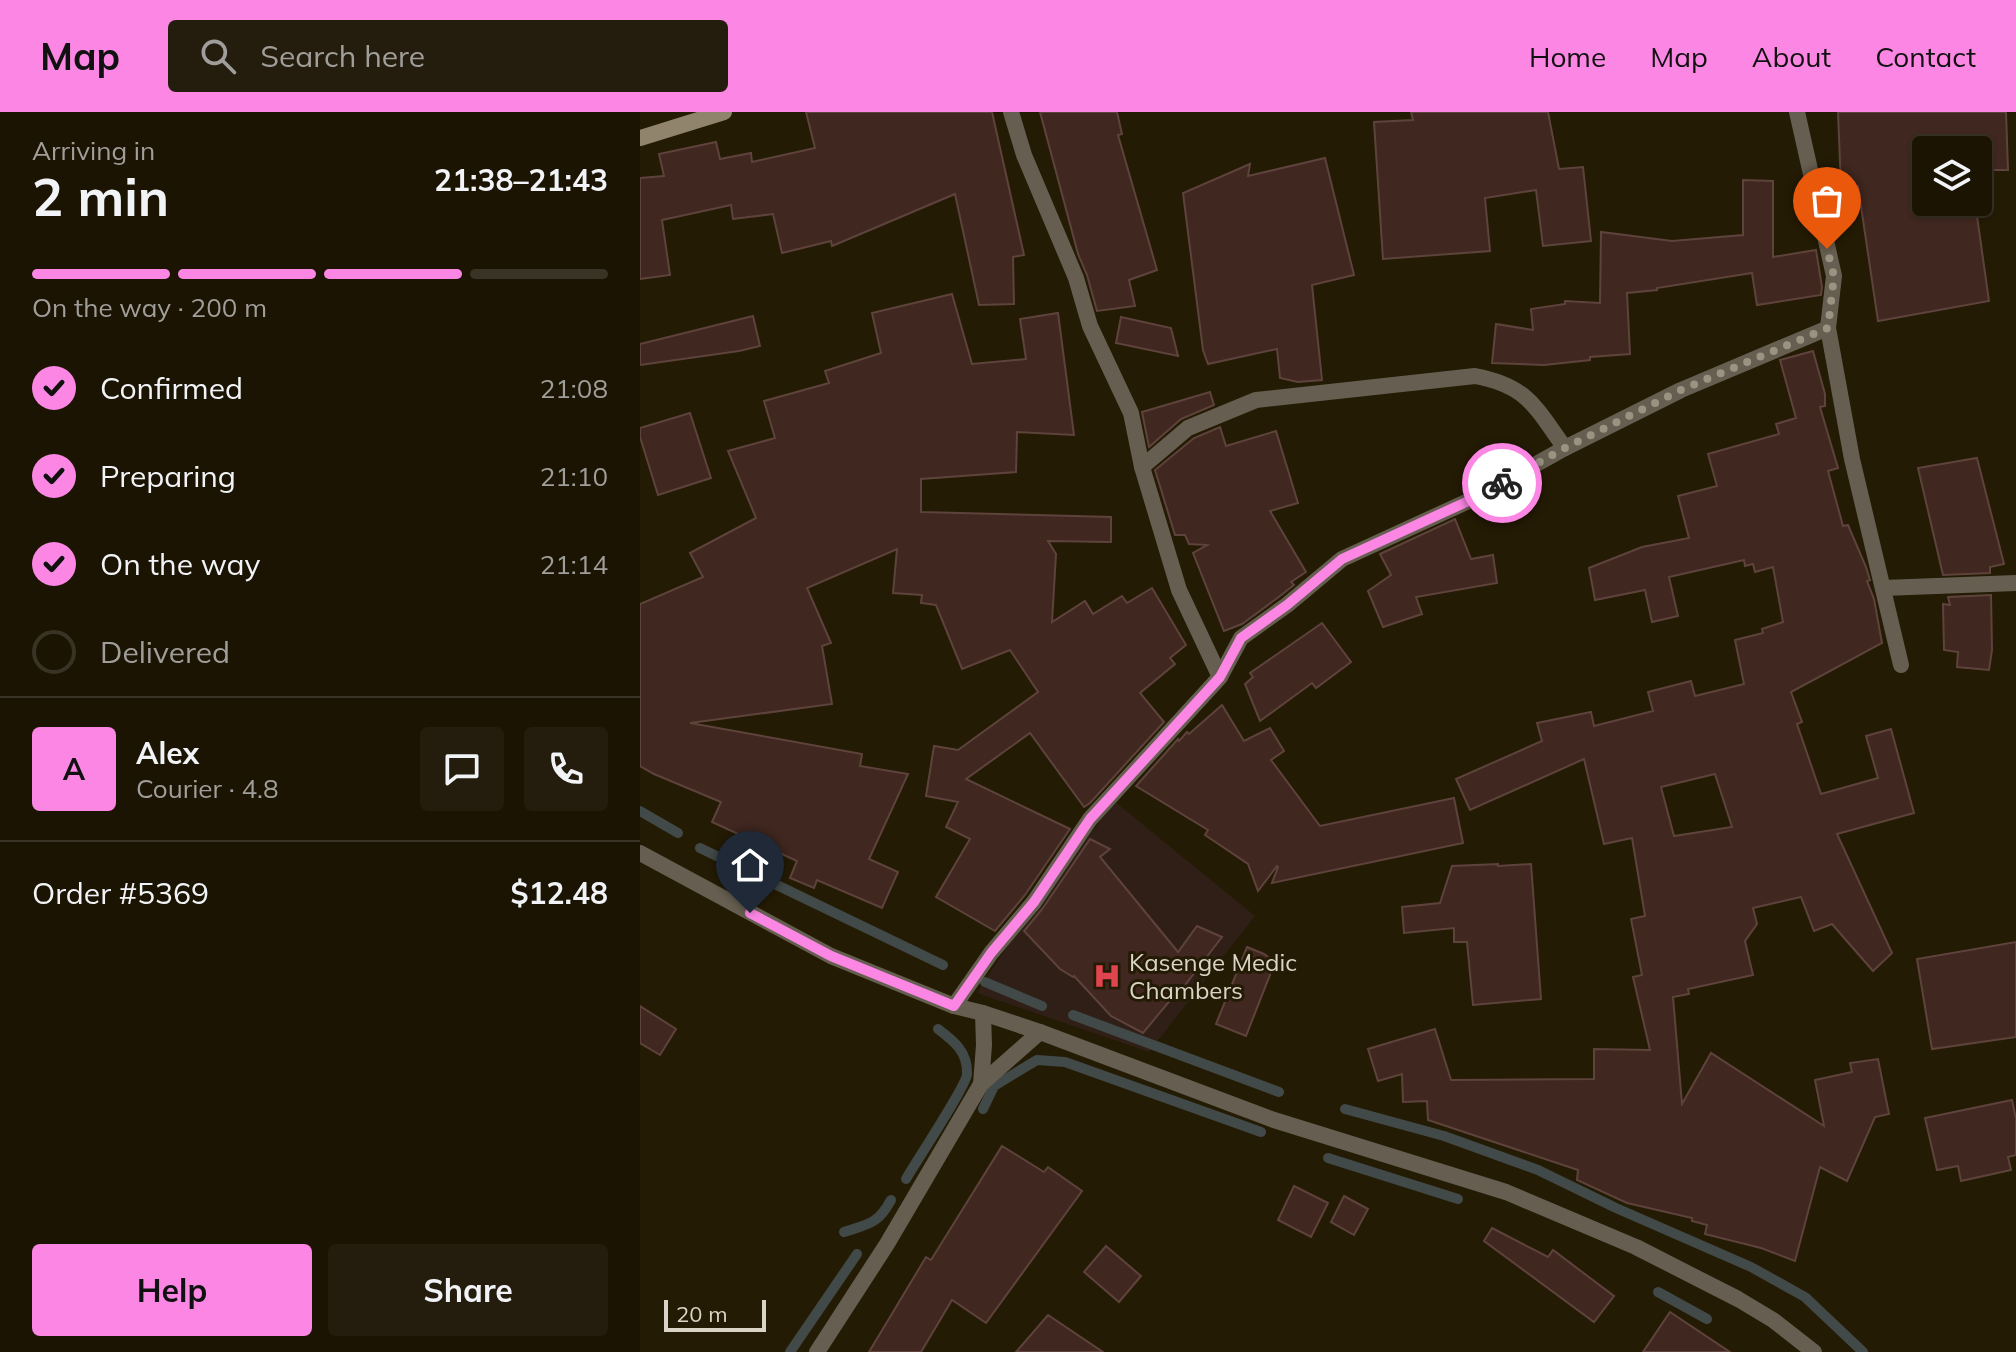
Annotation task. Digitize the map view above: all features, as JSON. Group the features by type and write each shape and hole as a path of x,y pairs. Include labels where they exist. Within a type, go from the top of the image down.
{"main road":[{"path":"640,138 724,112"}],"street":[{"path":"1011,112 1024,155 1076,278 1090,326 1131,413 1142,467 1179,590 1220,677"},
{"path":"1797,112 1834,276 1828,328 1852,459 1901,665"},
{"path":"954,1006 991,953 1034,902 1090,819 1220,677 1241,638 1342,559 1475,498 1565,448 1681,390 1828,328"},
{"path":"1142,467 1188,428 1256,400 1475,376 1497,380 1518,390 1534,405 1565,448"},
{"path":"1883,588 2016,583"},
{"path":"640,853 831,956 954,1006 1040,1032 1274,1120 1506,1192 1636,1247 1738,1299 1773,1320 1814,1352"},
{"path":"981,1084 983,1013"},
{"path":"817,1352 887,1244 981,1084 1040,1032"}],"shaded area":[{"path":"1113,800 1255,916 1149,1052 977,993 1030,911"}],"building":[{"path":"806,112 992,112 1024,255 1013,257 1014,304 979,305 955,194 832,246 831,241 782,253 773,214 733,219 731,205 662,220 670,275 640,279 640,178 664,176 659,154 716,142 720,159 751,153 752,162 815,148"},
{"path":"1040,112 1117,112 1122,134 1118,135 1157,270 1129,280 1135,306 1097,311 1078,254"},
{"path":"1411,112 1548,112 1559,169 1583,167 1591,241 1543,246 1536,190 1485,198 1490,251 1383,259 1374,122 1413,120"},
{"path":"1838,112 2006,112 2008,170 1992,170 1992,136 1912,136 1912,216 1977,216 1989,301 1878,321 1858,186 1841,187"},
{"path":"1325,158 1354,275 1312,285 1322,380 1298,382 1280,378 1277,349 1208,364 1203,350 1183,193 1250,164 1248,176"},
{"path":"1743,180 1773,181 1773,257 1816,250 1821,295 1757,305 1752,273 1627,293 1630,354 1544,365 1492,363 1496,324 1533,330 1531,309 1565,304 1565,301 1600,303 1601,232 1672,241 1743,235"},
{"path":"952,294 972,364 1026,359 1020,319 1058,313 1074,435 1017,432 1016,472 921,479 921,512 1111,517 1111,542 1048,541 1056,554 1052,622 1085,601 1093,614 1122,596 1127,603 1152,588 1186,645 1170,658 1175,664 1140,693 1164,722 1084,807 1030,733 966,779 1070,829 1025,895 995,931 936,897 970,839 946,827 958,802 926,796 934,746 958,750 1038,692 1010,650 962,669 936,605 921,603 922,595 893,593 897,549 807,588 831,643 822,646 832,704 690,723 862,754 860,766 908,774 869,859 898,872 882,908 817,880 814,888 790,878 797,861 712,822 721,802 640,766 640,604 703,577 690,553 756,518 728,451 775,438 764,401 829,383 825,371 881,353 872,313"},
{"path":"753,316 760,346 640,365 640,344"},
{"path":"1121,317 1171,328 1178,356 1116,343"},
{"path":"1813,351 1825,394 1825,406 1820,407 1838,468 1828,471 1843,526 1848,525 1866,567 1882,643 1791,692 1802,722 1797,724 1821,794 1878,778 1866,736 1891,729 1914,813 1837,834 1892,953 1873,971 1832,924 1814,931 1801,897 1753,908 1757,924 1745,941 1753,975 1688,989 1689,994 1673,997 1682,1104 1711,1053 1824,1126 1815,1080 1852,1072 1850,1063 1878,1059 1889,1114 1875,1117 1847,1181 1820,1167 1795,1261 1761,1248 1705,1234 1707,1225 1692,1221 1692,1218 1627,1203 1577,1180 1578,1170 1428,1120 1427,1101 1403,1102 1402,1074 1378,1081 1368,1049 1435,1029 1451,1080 1594,1079 1594,1049 1650,1050 1633,977 1642,975 1631,919 1645,916 1632,838 1604,844 1584,759 1470,810 1456,779 1542,741 1537,723 1591,712 1594,726 1653,711 1648,692 1691,681 1695,696 1744,684 1735,640 1763,633 1762,629 1783,622 1773,567 1755,572 1753,564 1745,566 1744,560 1669,577 1678,616 1652,622 1645,590 1595,600 1589,568 1642,547 1689,538 1678,496 1717,486 1708,454 1779,434 1776,424 1796,418 1780,360","holes":["1715,774 1732,827 1674,836 1661,787"]},
{"path":"1210,392 1214,405 1181,419 1149,447 1142,412"},
{"path":"690,413 711,478 658,495 640,428"},
{"path":"1220,427 1226,446 1276,431 1298,503 1270,511 1306,572 1291,582 1294,585 1242,624 1224,631 1193,553 1207,545 1189,544 1185,535 1175,535 1155,470 1194,438"},
{"path":"1977,458 2004,564 1990,567 1990,573 1943,575 1918,468"},
{"path":"1455,519 1471,559 1493,555 1497,583 1416,597 1422,614 1383,627 1368,591 1391,575 1380,554"},
{"path":"1991,595 1992,650 1989,670 1957,667 1958,652 1944,650 1943,604 1950,605 1948,597"},
{"path":"1322,623 1351,662 1316,688 1312,683 1260,721 1245,684 1253,677 1250,673"},
{"path":"1222,705 1244,741 1270,728 1284,751 1271,760 1320,826 1454,798 1463,843 1272,883 1277,866 1258,891 1248,864 1205,835 1208,830 1136,786 1178,739 1187,732 1189,734"},
{"path":"1090,839 1110,849 1100,857 1178,952 1197,926 1222,937 1143,1033 1111,1016 1074,976 1060,969 1024,931"},
{"path":"1531,864 1541,999 1473,1005 1467,942 1454,942 1454,928 1404,933 1402,907 1440,903 1452,866"},
{"path":"2016,942 2016,1037 1932,1049 1917,959"},
{"path":"1247,947 1275,962 1246,1036 1216,1024"},
{"path":"640,1006 676,1029 660,1055 640,1043"},
{"path":"2012,1100 2016,1119 2016,1155 2008,1157 2011,1170 1961,1181 1958,1166 1937,1170 1925,1118"},
{"path":"1002,1146 1044,1172 1048,1167 1082,1191 986,1323 952,1300 921,1352 869,1352 926,1257 931,1260"},
{"path":"1294,1186 1328,1203 1311,1237 1278,1220"},
{"path":"1344,1196 1368,1209 1354,1235 1331,1222"},
{"path":"1492,1228 1548,1257 1553,1250 1614,1296 1594,1322 1484,1241"},
{"path":"1106,1246 1141,1276 1119,1302 1084,1272"},
{"path":"1670,1312 1730,1352 1643,1352"},
{"path":"1048,1315 1103,1352 1016,1352"}],"waterway":[{"path":"640,811 678,833"},
{"path":"700,848 943,965"},
{"path":"985,982 1042,1006"},
{"path":"1073,1015 1279,1092"},
{"path":"906,1179 967,1074 962,1053 938,1029"},
{"path":"983,1109 994,1086 1037,1060 1065,1062 1261,1132"},
{"path":"1345,1109 1444,1136 1538,1170 1751,1267 1805,1297 1863,1352"},
{"path":"1328,1158 1458,1199"},
{"path":"844,1232 872,1222 891,1200"},
{"path":"790,1352 857,1254"},
{"path":"1658,1292 1707,1319"}],"way so far":[{"path":"1502,483 1681,390 1828,328 1834,276 1827,249"}],"place":[{"name":"Kasenge Medic Chambers","path":"1107,976"}],"route":[{"path":"750,913 831,956 954,1006 991,953 1034,902 1090,819 1220,677 1241,638 1342,559 1502,483"}]}
